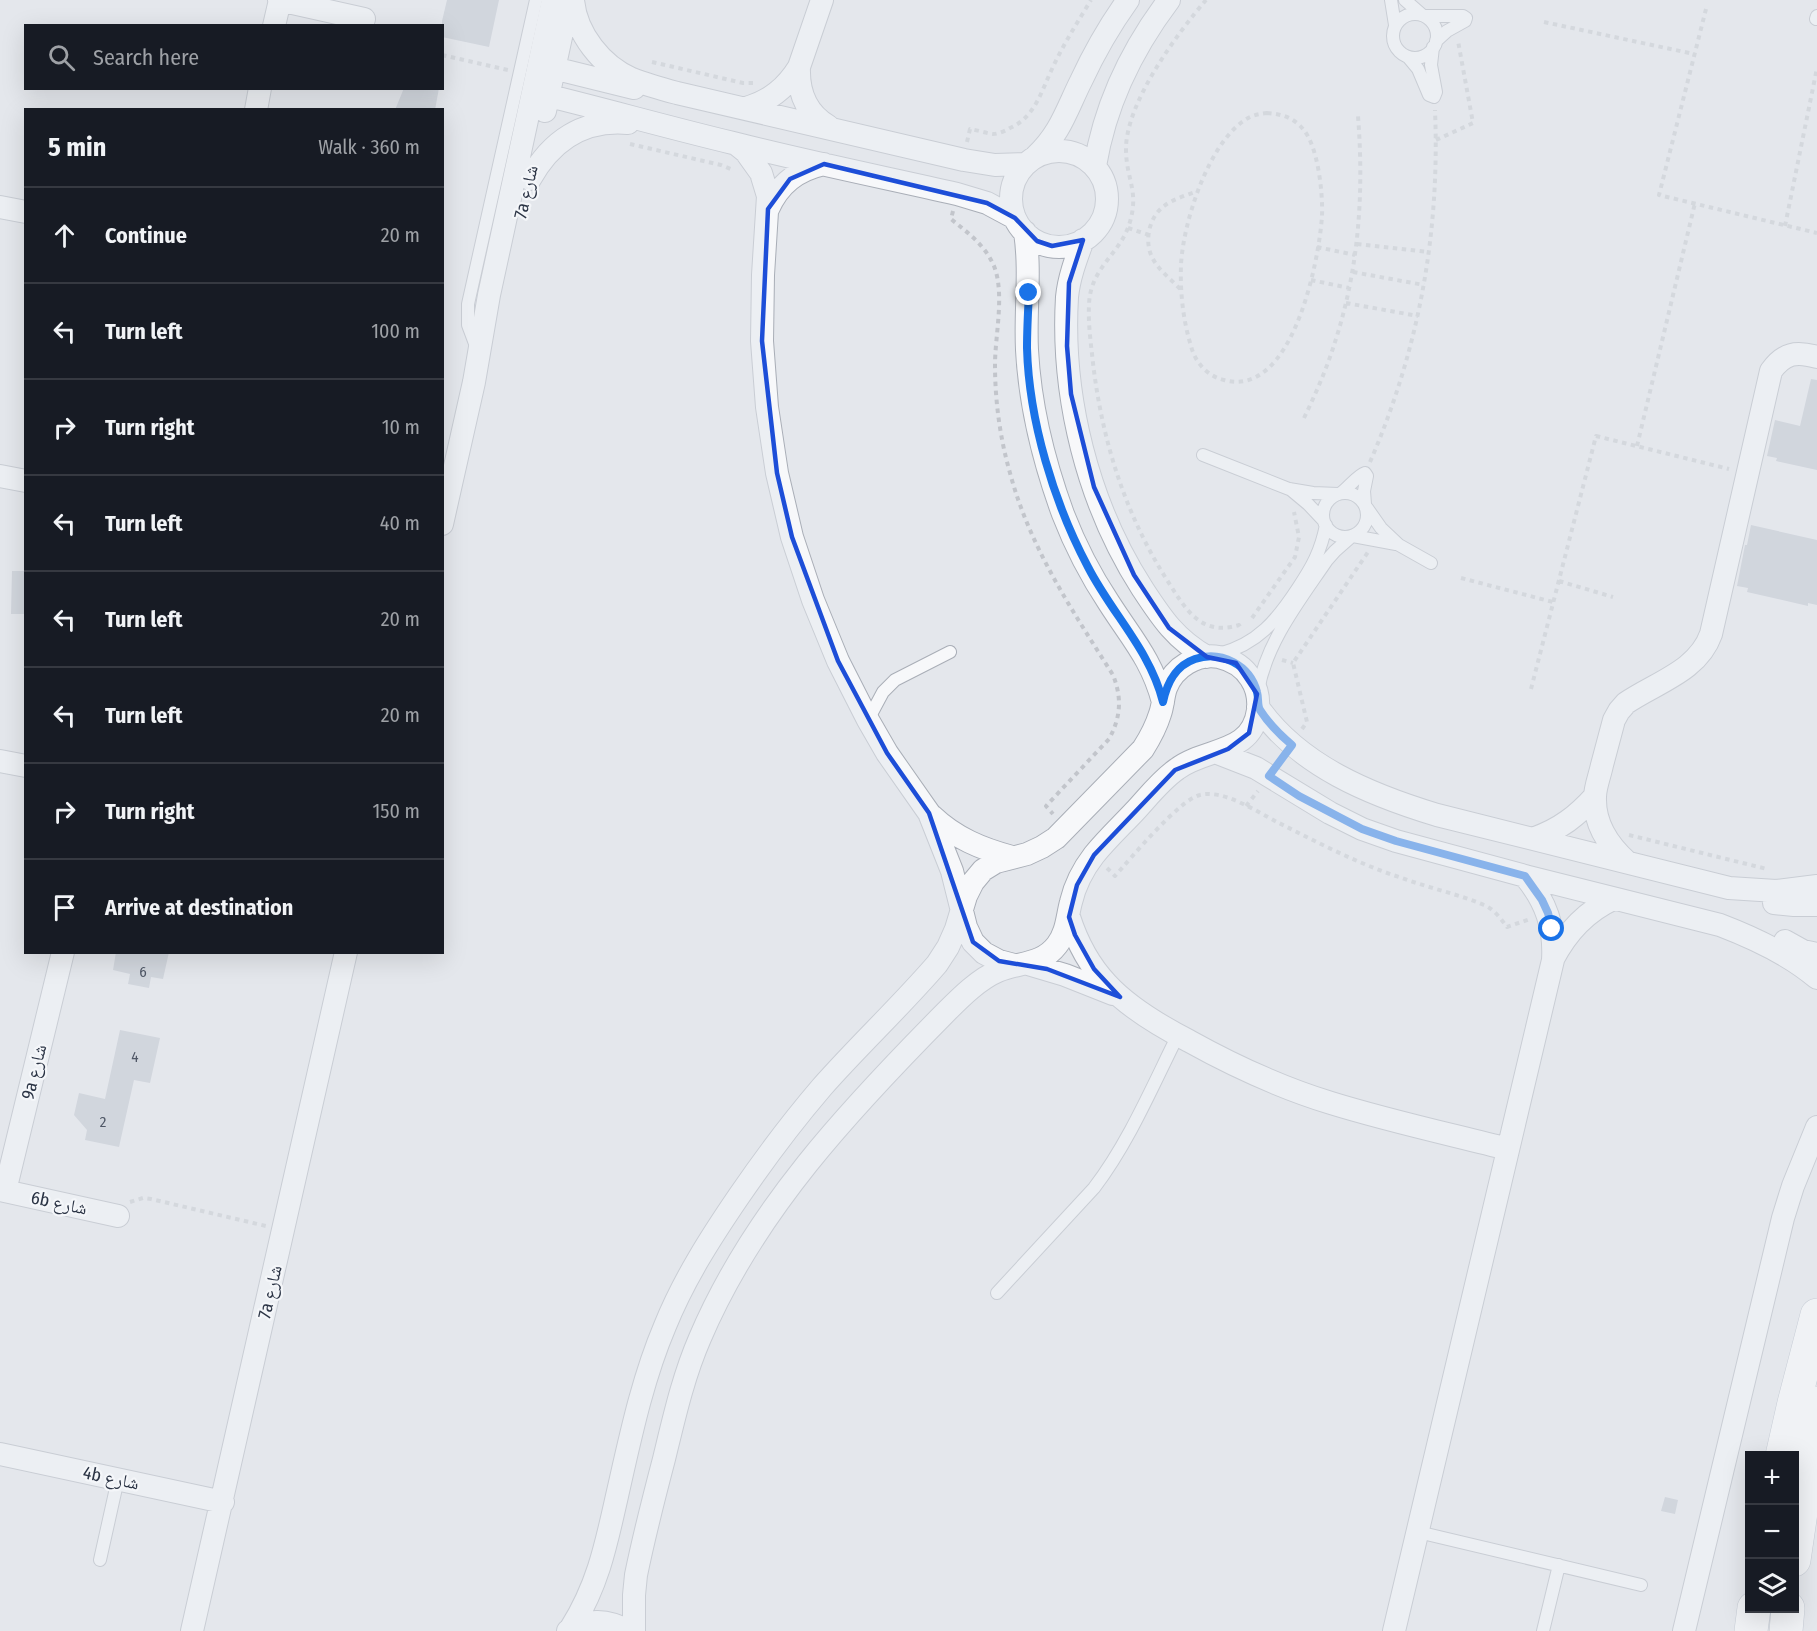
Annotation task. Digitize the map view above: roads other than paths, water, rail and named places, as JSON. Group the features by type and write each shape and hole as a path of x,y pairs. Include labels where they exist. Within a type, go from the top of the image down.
{"main road":[{"path":"1783,1451 1817,1315"},
{"path":"1794,1559 1817,1402"},
{"path":"1751,1631 1753,1613"},
{"path":"1786,1631 1788,1613"}],"street":[{"path":"274,24 279,0 364,19"},
{"name":"7a شارع","path":"474,382 493,326 530,179 541,94 538,69 553,0"},
{"name":"7a شارع","path":"538,69 571,0"},
{"path":"571,0 584,34 604,60 631,78 677,93"},
{"path":"822,0 799,67 798,79 805,103 817,118 832,129"},
{"path":"1128,0 1099,46 1058,131 1048,145 1017,176 1012,189 1012,204 1020,225 1029,270 1027,350 1034,406 1046,462 1064,516 1088,567 1151,667 1159,684 1163,702"},
{"path":"1095,166 1104,123 1116,90 1131,59 1169,0"},
{"path":"746,108 767,100 777,93 799,67"},
{"path":"538,69 629,87 677,93 980,163 1011,165 1031,160 1048,152 1074,153 1095,166 1103,178 1107,192 1106,206 1102,220 1094,232 1083,240 1068,246 1052,246 1037,242 1020,225 994,207 972,198 736,144 541,94"},
{"path":"256,108 260,90"},
{"name":"7a شارع","path":"444,515 474,382 489,295 541,94"},
{"path":"530,179 547,153 559,142 587,127 619,122 664,126"},
{"path":"736,144 746,152 761,172 765,184 768,209 763,275 762,341 767,407 777,473 792,537 813,600 838,661 868,720 887,753 929,813 958,837 984,849 1012,857"},
{"path":"768,209 773,198 790,179 800,172 824,164"},
{"path":"0,207 24,212"},
{"path":"1083,240 1069,283 1067,346 1071,394 1080,441 1094,487 1112,532 1134,575 1169,628 1180,639 1209,656"},
{"path":"1627,862 1616,852 1600,828 1596,813 1595,796 1614,720 1619,711 1635,698 1691,664 1704,651 1708,643 1771,370 1786,356 1797,354 1817,357"},
{"path":"0,476 24,482"},
{"path":"569,1630 583,1610 600,1570 648,1374 665,1326 682,1288 724,1218 791,1125 836,1072 937,964 956,930 966,896 973,882 983,870 996,862 1027,854 1056,838 1143,749 1155,727 1169,683 1182,666 1209,656 1225,658 1236,663 1253,682 1258,700 1273,728 1292,745 1346,780 1375,794 1437,815 1729,888 1761,900 1817,905"},
{"path":"634,1631 636,1575 677,1405 699,1340 734,1271 789,1186 874,1085 965,994 995,972 1043,958 1056,948 1064,934 1077,885 1094,855 1175,770 1187,762 1228,749 1240,742 1249,733 1256,720 1258,700"},
{"path":"1215,752 1243,762 1299,796 1362,829 1396,841 1613,899 1720,925 1755,930 1772,935 1803,951 1817,954"},
{"path":"0,760 24,766"},
{"path":"1535,838 1572,819 1595,796"},
{"path":"929,813 952,871 966,927 973,942 984,953 999,961 1065,975 1120,997 1178,1035 1252,1074 1330,1103 1508,1149"},
{"path":"1394,1631 1553,960 1554,944 1548,913 1525,876"},
{"path":"1729,888 1776,891 1817,886"},
{"path":"1553,960 1564,939 1580,920 1613,899"},
{"path":"1069,917 1083,953 1094,969 1120,997"},
{"path":"1720,925 1775,950 1817,978"},
{"name":"9a شارع","path":"2,1191 62,954"},
{"name":"7a شارع","path":"192,1631 346,954"},
{"path":"1684,1631 1783,1218 1817,1126"},
{"name":"6b شارع","path":"2,1191 118,1216"},
{"name":"4b شارع","path":"0,1454 223,1502"},
{"path":"569,1630 586,1623 603,1622 628,1631"}],"lane":[{"path":"478,353 468,325 467,311 538,69 536,0"},
{"path":"1391,0 1395,25"},
{"path":"1406,0 1423,15 1435,27 1435,44 1431,65 1436,92 1434,97 1429,95 1418,69 1396,48 1392,32 1395,25 1406,15 1423,15 1465,16 1465,21 1441,35 1435,44 1422,56 1408,57"},
{"path":"1203,454 1294,492 1346,493 1357,496 1381,528 1399,545 1431,563"},
{"path":"1209,656 1238,648 1246,637 1260,635 1299,595 1335,551 1360,531 1368,517 1364,491 1367,476 1365,473 1332,497 1324,508 1325,523 1317,557 1299,595 1267,656 1258,700"},
{"path":"1294,492 1325,523 1330,532 1337,536 1353,536 1399,545"},
{"path":"868,720 888,685 950,652"},
{"path":"997,1293 1105,1174 1123,1144 1178,1035"},
{"path":"100,1560 118,1479"},
{"path":"1418,1532 1641,1585"},
{"path":"1543,1631 1559,1565"}]}
